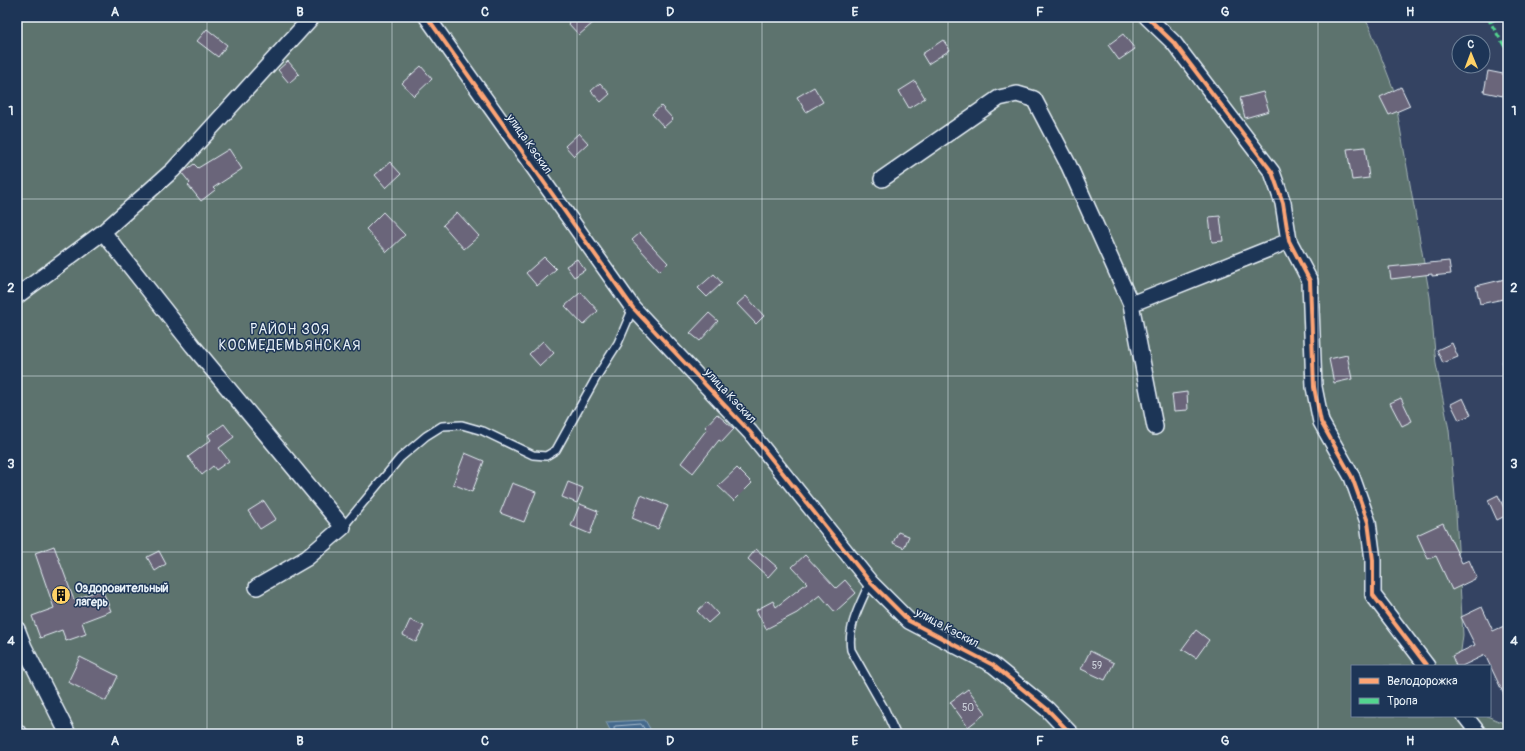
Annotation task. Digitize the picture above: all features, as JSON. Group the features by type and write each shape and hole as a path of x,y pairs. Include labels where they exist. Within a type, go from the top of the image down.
{"street":[{"path":"17,296 103,232 173,170 312,17"},
{"name":"улица Кэскил","path":"427,17 633,308 750,432 870,582 909,621 993,665 1047,709 1071,734"},
{"path":"1148,17 1174,43 1272,172 1283,203 1289,241 1310,281 1314,387 1321,422 1352,477 1368,522 1373,560 1372,595 1426,665"},
{"path":"882,179 999,98 1017,94 1034,99 1069,166 1130,304 1155,427"},
{"path":"103,232 193,346 343,527 307,558 257,587"},
{"path":"1130,304 1289,241"},
{"path":"17,629 24,647 68,734"},
{"path":"1466,717 1479,734"}],"lane":[{"path":"343,527 400,458 426,436 442,426 462,425 483,431 534,455 546,456 556,450 597,376 618,343 633,308"},
{"path":"870,582 851,630 850,640 852,650 885,710 896,734"}],"green space":[{"path":"17,17 1364,17 1370,28 1393,88 1430,297 1436,364 1449,430 1455,496 1463,635 1459,665 1351,665 1351,717 1489,717 1508,725 1508,734 17,734"}],"water":[{"path":"1508,348 1508,380 1502,362"},
{"path":"645,720 653,734 612,734 606,722"}],"building":[{"path":"574,17 600,17 579,35 568,23"},
{"path":"207,29 227,45 218,57 197,41"},
{"path":"1123,34 1135,49 1119,60 1108,45"},
{"path":"943,40 950,50 928,64 922,54"},
{"path":"288,61 299,74 289,83 278,70"},
{"path":"421,66 432,79 414,96 402,83"},
{"path":"1491,72 1508,75 1503,96 1484,92 1487,74 1491,74"},
{"path":"915,81 925,98 909,108 899,91"},
{"path":"600,83 610,94 601,102 591,91"},
{"path":"814,87 823,102 806,112 797,97"},
{"path":"1401,87 1410,106 1389,115 1380,97"},
{"path":"1263,92 1269,111 1245,118 1240,98"},
{"path":"661,106 673,119 664,127 652,114"},
{"path":"579,133 588,143 574,156 565,146"},
{"path":"1365,147 1369,178 1352,180 1347,149"},
{"path":"229,149 242,169 213,188 215,190 201,201 188,185 190,183 182,173 194,164 198,168"},
{"path":"390,162 401,174 386,188 375,175"},
{"path":"383,212 405,235 387,252 366,229"},
{"path":"457,212 479,236 464,249 443,225"},
{"path":"1220,216 1223,241 1212,242 1209,217"},
{"path":"640,233 668,263 660,271 632,240"},
{"path":"544,257 556,269 537,286 526,273"},
{"path":"577,259 585,270 574,277 566,266"},
{"path":"1449,261 1451,274 1432,276 1432,274 1391,279 1389,267"},
{"path":"714,274 722,283 707,297 698,288"},
{"path":"1505,279 1508,298 1480,304 1476,286"},
{"path":"581,292 598,311 583,325 565,306"},
{"path":"746,296 764,316 756,324 737,304"},
{"path":"709,313 718,321 700,341 690,333"},
{"path":"543,341 554,353 540,366 529,354"},
{"path":"1452,343 1458,357 1443,363 1437,350"},
{"path":"1347,355 1352,379 1334,383 1329,359"},
{"path":"1187,392 1188,410 1174,411 1172,394"},
{"path":"1401,398 1412,421 1402,426 1390,403"},
{"path":"1463,398 1471,415 1459,420 1451,404"},
{"path":"717,414 734,429 722,442 719,440 693,473 681,463 707,429 705,427"},
{"path":"224,424 234,437 219,448 229,461 216,470 213,466 202,475 188,457 211,440 208,435"},
{"path":"465,453 484,461 472,492 453,484"},
{"path":"737,468 752,483 734,501 718,486"},
{"path":"568,482 583,488 577,503 562,497"},
{"path":"512,483 536,492 524,522 500,513"},
{"path":"641,495 668,506 658,529 632,518"},
{"path":"1498,495 1507,515 1497,520 1488,500"},
{"path":"264,501 276,519 260,529 248,511"},
{"path":"580,504 598,511 590,534 571,526"},
{"path":"1443,523 1462,563 1469,560 1477,578 1452,590 1436,556 1428,559 1417,535"},
{"path":"898,532 909,536 904,548 893,543"},
{"name":"Оздоровительный лагерь","path":"54,546 74,600 102,589 111,611 82,622 86,634 66,641 62,630 40,638 32,616 54,608 35,553"},
{"path":"756,549 777,567 768,577 748,559"},
{"path":"159,551 166,564 155,571 147,557"},
{"path":"805,555 836,588 845,580 856,593 835,612 820,595 797,613 766,629 756,610 773,601 776,607 807,583 792,567"},
{"path":"707,602 718,614 708,623 697,611"},
{"path":"1482,607 1493,631 1504,626 1508,634 1508,703 1485,655 1464,665 1456,665 1452,656 1475,645 1461,617"},
{"path":"410,620 424,626 416,642 403,635"},
{"path":"1196,630 1209,640 1196,658 1182,649"},
{"path":"1090,651 1114,663 1105,680 1081,669"},
{"path":"80,657 118,676 106,701 68,682"},
{"path":"968,689 986,713 968,727 950,702"}],"marked path":[{"path":"1489,17 1490,22 1508,52"},
{"path":"1490,22 1499,17"},
{"path":"1508,110 1505,124 1508,141"}],"cycle path":[{"path":"427,17 633,308 750,432 870,582 909,621 993,665 1047,709 1071,734"},
{"path":"1147,17 1174,43 1272,172 1283,203 1289,241 1310,281 1314,387 1321,422 1352,477 1368,522 1373,560 1373,595 1426,665"}],"place":[{"name":"Оздоровительный лагерь","path":"61,595"}],"district":[{"name":"РАЙОН ЗОЯ КОСМЕДЕМЬЯНСКАЯ","path":"290,338"}]}
